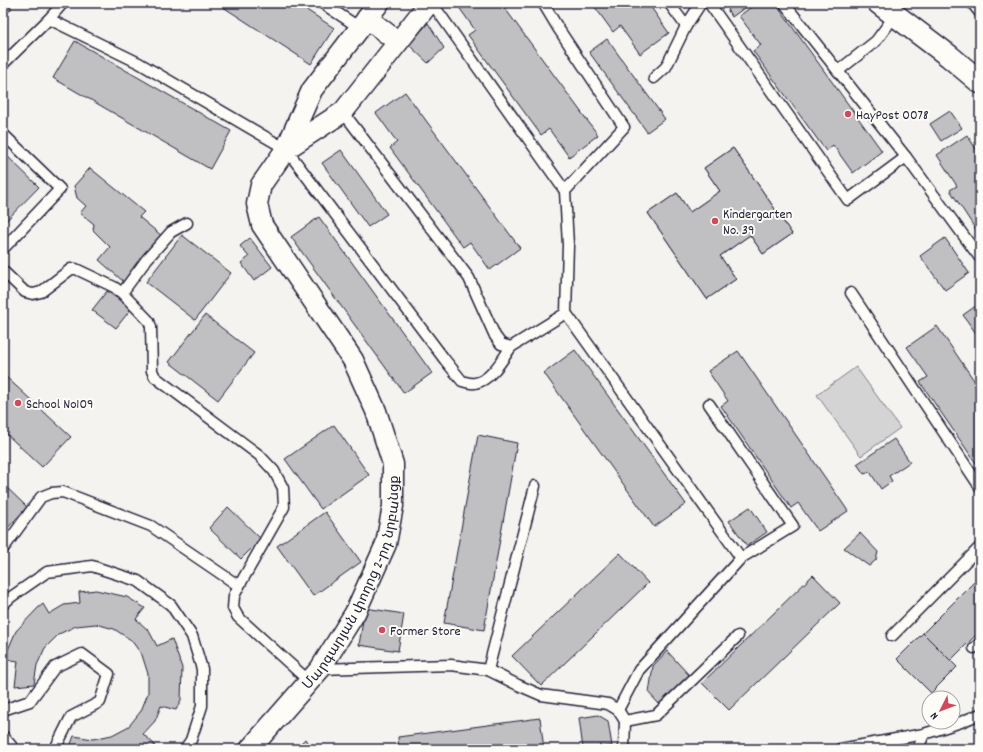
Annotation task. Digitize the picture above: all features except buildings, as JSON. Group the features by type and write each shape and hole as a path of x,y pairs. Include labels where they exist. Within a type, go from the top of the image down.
{"main road":[{"path":"890,8 947,48 980,75"},
{"path":"890,8 980,82"}],"street":[{"name":"Մարգարյան փողոց 2-րդ նրբանցք","path":"286,149 342,112 430,3"},
{"path":"368,16 398,42"},
{"name":"Մարգարյան փողոց 2-րդ նրբանցք","path":"250,749 315,675 355,613 386,544 394,506 393,464 376,411 352,360 262,225 257,204 261,185 286,149 312,90 368,16"}],"lane":[{"path":"3,64 49,19 63,3"},
{"path":"322,3 368,16"},
{"path":"430,3 565,191 568,245 566,313 741,558"},
{"path":"543,3 624,127 565,191"},
{"path":"669,3 686,26"},
{"path":"654,78 666,67 686,26 701,3"},
{"path":"709,3 848,200 906,157"},
{"path":"784,3 906,157 980,258"},
{"path":"972,3 980,13"},
{"path":"838,71 876,41 890,8"},
{"path":"49,19 139,63 286,149 462,381 474,384 482,381 496,369 511,347 566,313"},
{"path":"342,112 469,278 495,336 502,344 511,347"},
{"path":"3,134 60,188 3,249"},
{"path":"122,293 147,259 171,232 187,222"},
{"path":"3,271 25,292 33,294 41,292 71,269 76,269 114,287 122,293 149,321 151,327 152,371 155,377 259,455 274,471 283,488 284,507 234,596 233,608 238,617 315,675 452,665 488,670 541,694 608,704 618,710 625,721 624,749"},
{"path":"850,293 980,487"},
{"path":"618,710 639,670 741,558 793,526 708,404"},
{"path":"488,670 535,486"},
{"path":"3,549 41,497 51,493 63,492 151,526 239,586"},
{"path":"892,636 980,546"},
{"path":"3,604 47,572 92,566 138,581 170,605 192,636 202,669 202,706 191,740 185,749"},
{"path":"625,721 656,715 738,636"},
{"path":"3,710 30,702 55,667 82,654 109,674 100,702 71,717 54,749"},
{"path":"840,749 924,734 980,714"},
{"path":"918,749 924,734"},
{"path":"3,736 14,749"}],"shaded area":[{"path":"856,367 900,428 861,456 817,395"}],"place":[{"name":"HayPost 0078","path":"848,114"},
{"name":"Kindergarten No. 39","path":"715,221"},
{"name":"School No109","path":"18,403"},
{"name":"Former Store","path":"382,630"}]}
